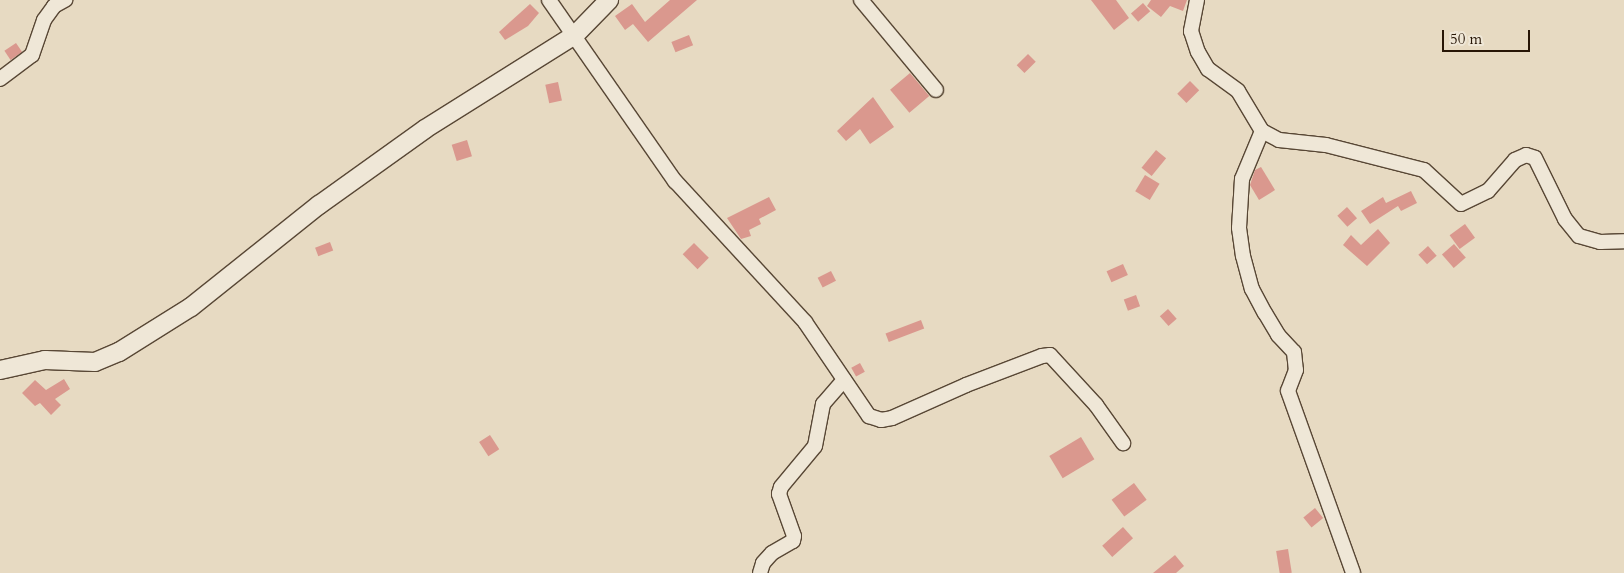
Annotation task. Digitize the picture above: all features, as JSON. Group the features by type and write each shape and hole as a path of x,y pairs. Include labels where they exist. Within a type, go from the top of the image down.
{"street":[{"path":"0,79 32,56 44,20 54,6 65,0"},
{"path":"549,0 675,181 805,322 869,416 881,420 966,385 1042,356 1050,355 1096,405 1123,443"},
{"path":"0,370 45,360 95,362 119,352 191,307 319,205 425,129 575,35 609,0"},
{"path":"861,0 936,90"},
{"path":"1197,0 1191,31 1198,52 1208,68 1238,92 1262,131 1280,140 1326,145 1424,170 1462,204 1488,191 1514,160 1526,155 1536,158 1565,219 1579,236 1600,242 1624,241"},
{"path":"1262,131 1242,179 1239,228 1243,256 1252,288 1264,313 1278,335 1294,352 1296,370 1288,391 1353,573"},
{"path":"760,573 763,562 772,553 793,541 794,536 779,494 781,487 815,446 823,404 844,380"}],"building":[{"path":"670,0 697,0 648,42 633,24 625,30 615,16 632,4 645,22"},
{"path":"1091,0 1116,0 1129,18 1114,30"},
{"path":"1151,0 1187,0 1183,11 1170,6 1161,17 1147,6"},
{"path":"1143,3 1150,11 1138,22 1131,13"},
{"path":"530,4 539,13 528,26 505,40 499,32"},
{"path":"689,35 693,45 676,52 671,42"},
{"path":"16,43 22,52 11,60 4,51"},
{"path":"1028,54 1036,62 1024,73 1017,65"},
{"path":"910,73 929,96 909,113 890,90"},
{"path":"1190,81 1199,90 1186,103 1177,94"},
{"path":"558,82 562,101 549,103 545,85"},
{"path":"873,97 894,127 870,144 860,129 846,141 837,131"},
{"path":"467,140 472,156 457,161 452,145"},
{"path":"1156,150 1166,158 1152,176 1142,168"},
{"path":"1261,167 1275,190 1259,200 1250,185 1255,170"},
{"path":"1145,175 1160,184 1150,200 1135,191"},
{"path":"1411,191 1417,203 1401,211 1398,206 1370,224 1361,211 1383,197 1386,203"},
{"path":"769,197 776,210 759,219 761,224 749,230 751,236 741,239 727,218"},
{"path":"1347,207 1357,218 1347,227 1337,216"},
{"path":"1465,224 1475,238 1460,249 1450,235"},
{"path":"1378,229 1390,243 1367,266 1343,245 1351,235 1361,245"},
{"path":"330,242 333,250 318,256 315,248"},
{"path":"694,243 709,258 698,269 683,254"},
{"path":"1454,244 1466,258 1454,268 1442,254"},
{"path":"1428,246 1437,256 1427,264 1418,255"},
{"path":"1123,264 1128,275 1111,282 1107,271"},
{"path":"831,271 836,281 823,288 818,278"},
{"path":"1136,295 1140,306 1128,311 1124,299"},
{"path":"1168,309 1177,319 1169,326 1160,316"},
{"path":"921,320 924,328 889,342 886,334"},
{"path":"860,363 865,372 856,377 851,368"},
{"path":"64,379 70,389 55,399 61,405 51,415 40,403 35,406 22,393 35,380 46,390"},
{"path":"490,435 499,449 488,456 479,442"},
{"path":"1081,437 1094,459 1063,478 1049,456"},
{"path":"1134,483 1147,500 1124,517 1112,500"},
{"path":"1315,508 1323,518 1312,528 1303,517"},
{"path":"1123,527 1133,538 1112,557 1102,546"},
{"path":"1288,549 1292,573 1280,573 1276,551"},
{"path":"1175,555 1184,566 1176,573 1153,573"}]}
